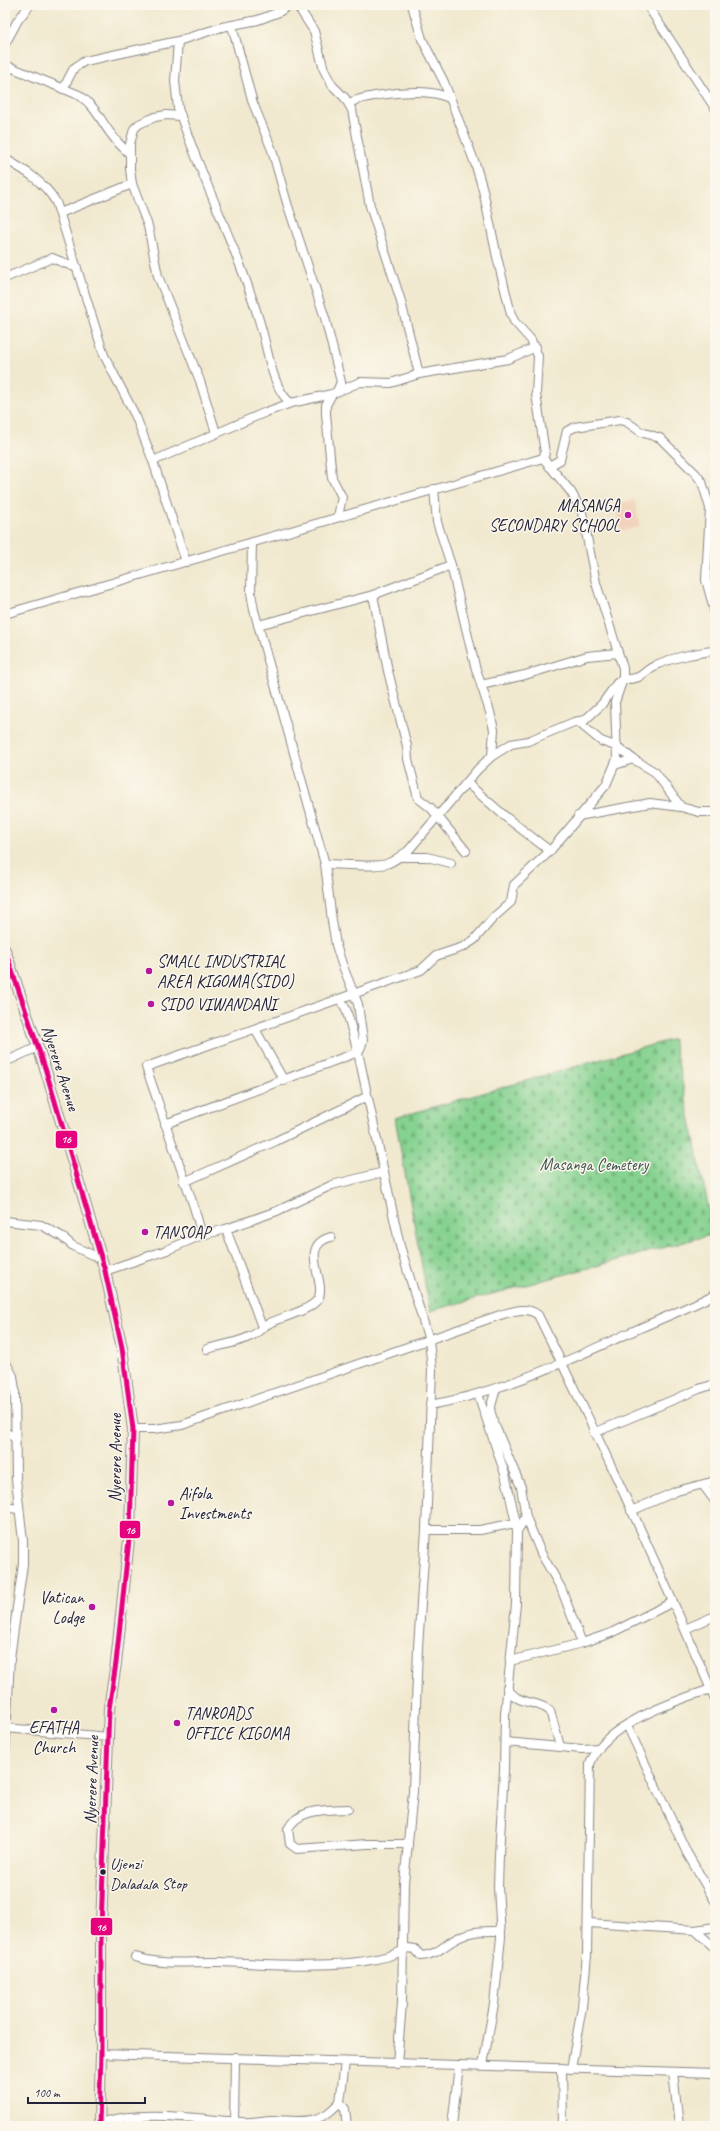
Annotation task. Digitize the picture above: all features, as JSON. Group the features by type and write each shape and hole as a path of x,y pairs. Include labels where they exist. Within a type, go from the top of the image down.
{"main road":[{"name":"Nyerere Avenue","path":"5,950 46,1071 105,1271 122,1348 133,1429 130,1530 116,1663 109,1709 101,1928 101,2054 99,2124"}],"street":[{"path":"5,44 18,20 30,5"},
{"path":"63,89 74,68 85,61 178,41 222,27 232,26 271,16 290,5"},
{"path":"297,5 314,31 320,57 329,80 349,103 357,133 370,206 400,298 420,374"},
{"path":"412,5 422,39 444,82 483,190 511,314 514,321 536,347 538,356 536,394 545,453 543,458"},
{"path":"647,5 715,108"},
{"path":"232,26 253,103 272,150 287,203 325,318 342,382 326,405 332,478 342,497 338,517"},
{"path":"178,41 176,60 176,96 181,116 249,290 277,383 285,399 291,403"},
{"path":"5,65 90,102 112,136 130,154"},
{"path":"349,103 369,97 427,92 449,98"},
{"path":"181,116 166,115 139,124 134,128 130,154 132,184 148,226 158,276 200,381 216,433"},
{"path":"5,159 40,181 48,189 60,213 104,355 132,407 153,461 186,562"},
{"path":"60,213 132,184"},
{"path":"5,278 52,258 77,268"},
{"path":"153,461 216,433 291,403 334,392 360,382 391,383 420,374 508,359 536,347"},
{"path":"550,466 560,460 567,431 575,427 613,420 627,422 635,429 660,438 669,445 684,464 696,474 707,496 710,522 706,580 715,613"},
{"path":"202,1235 194,1207 184,1182 146,1067 421,970 436,956 463,947 474,940 494,917 511,902 514,885 550,852 578,816 598,796 615,766 618,747 615,702 623,680 623,668 596,583 582,512 571,492 543,458"},
{"path":"5,614 543,458"},
{"path":"434,489 437,522 451,566 494,730 492,756"},
{"path":"165,1124 358,1052 361,1048 363,1040 355,994 342,964 336,945 325,864 258,625 251,594 252,542"},
{"path":"258,625 372,595 451,566"},
{"path":"372,595 388,671 407,746 412,779 418,798 431,808 466,851"},
{"path":"325,864 386,864 399,857 408,851 466,783 492,756 511,744 528,742 585,720 602,704 617,683 623,680 634,680 661,663 713,650"},
{"path":"481,685 525,676 587,656 618,653"},
{"path":"578,722 601,741 618,747 633,759 655,772 680,807"},
{"path":"615,766 633,759"},
{"path":"466,783 550,852"},
{"path":"578,816 650,803 680,807 699,812 715,812"},
{"path":"399,857 427,857 451,863"},
{"path":"340,999 346,1009 358,1052 366,1097 400,1246 429,1340 432,1370 426,1530 418,1647 413,1792 404,1882 402,2003 397,2064"},
{"path":"255,1029 284,1080"},
{"path":"5,1062 38,1047"},
{"path":"184,1182 276,1141 366,1097"},
{"path":"105,1271 167,1250 202,1235 226,1229 277,1211 332,1185 384,1172"},
{"path":"5,1221 41,1225 61,1236 73,1246 101,1259"},
{"path":"226,1229 262,1327"},
{"path":"207,1349 251,1336 262,1327 305,1308 318,1298 320,1294 314,1264 316,1251 323,1240 332,1237"},
{"path":"430,1405 478,1394 496,1388 562,1362 715,1294"},
{"path":"133,1429 154,1429 182,1424 500,1315 514,1311 532,1310 538,1315 562,1362 673,1602 715,1699"},
{"path":"5,1361 13,1376 15,1390 15,1438 18,1509 23,1541 23,1564 10,1658 5,1757"},
{"path":"594,1433 699,1389 715,1384"},
{"path":"496,1388 490,1410 493,1423 521,1488 526,1517 541,1553 561,1588 582,1643"},
{"path":"478,1394 505,1474 516,1527 516,1604 508,1688 498,1867 501,1931 494,2004 483,2065"},
{"path":"485,1414 493,1423"},
{"path":"5,1432 15,1438"},
{"path":"631,1511 677,1491 715,1481"},
{"path":"703,1485 714,1499"},
{"path":"5,1507 18,1509"},
{"path":"426,1530 442,1528 480,1530 516,1527 526,1517"},
{"path":"510,1661 582,1643 611,1633 673,1602"},
{"path":"685,1629 715,1616"},
{"path":"508,1688 513,1696 523,1702 542,1706 550,1711 560,1746"},
{"path":"571,2069 582,2006 589,1923 590,1764 599,1748 616,1732 627,1725 682,1699 711,1689"},
{"path":"627,1725 687,1853 715,1901"},
{"path":"6,1728 109,1737"},
{"path":"505,1742 582,1749 599,1748"},
{"path":"348,1809 316,1811 294,1820 288,1829 290,1844 297,1849 361,1844 408,1844"},
{"path":"589,1923 695,1930 715,1927"},
{"path":"695,1930 715,1948"},
{"path":"135,1957 170,1964 205,1962 271,1965 350,1962 402,1951 408,1948 415,1949 421,1956 429,1955 440,1951 453,1941 476,1931 501,1931"},
{"path":"101,2054 715,2073"},
{"path":"234,2124 235,2057"},
{"path":"99,2124 125,2117 177,2117 234,2124 244,2122 315,2120 330,2111 340,2102 345,2062"},
{"path":"452,2126 459,2065"},
{"path":"562,2068 564,2126"},
{"path":"673,2072 679,2126"},
{"path":"340,2102 345,2109 347,2126"}],"shaded area":[{"name":"MASANGA SECONDARY SCHOOL","path":"635,500 640,527 621,531 615,504"}],"green space":[{"name":"Masanga Cemetery","path":"673,1039 714,1234 430,1311 395,1118"}],"transit line":[{"name":"16","path":"5,950 46,1071 105,1271 122,1348 133,1429 130,1530 116,1663 109,1709 101,1928 101,2054 99,2126"}],"place":[{"name":"MASANGA SECONDARY SCHOOL","path":"628,515"},
{"name":"SMALL INDUSTRIAL AREA KIGOMA(SIDO)","path":"149,971"},
{"name":"SIDO VIWANDANI","path":"151,1004"},
{"name":"TANSOAP","path":"145,1232"},
{"name":"Aifola Investments","path":"171,1503"},
{"name":"Vatican Lodge","path":"92,1607"},
{"name":"EFATHA Church","path":"54,1710"},
{"name":"TANROADS OFFICE KIGOMA","path":"177,1723"},
{"name":"Ujenzi Daladala Stop","path":"103,1872"}]}
